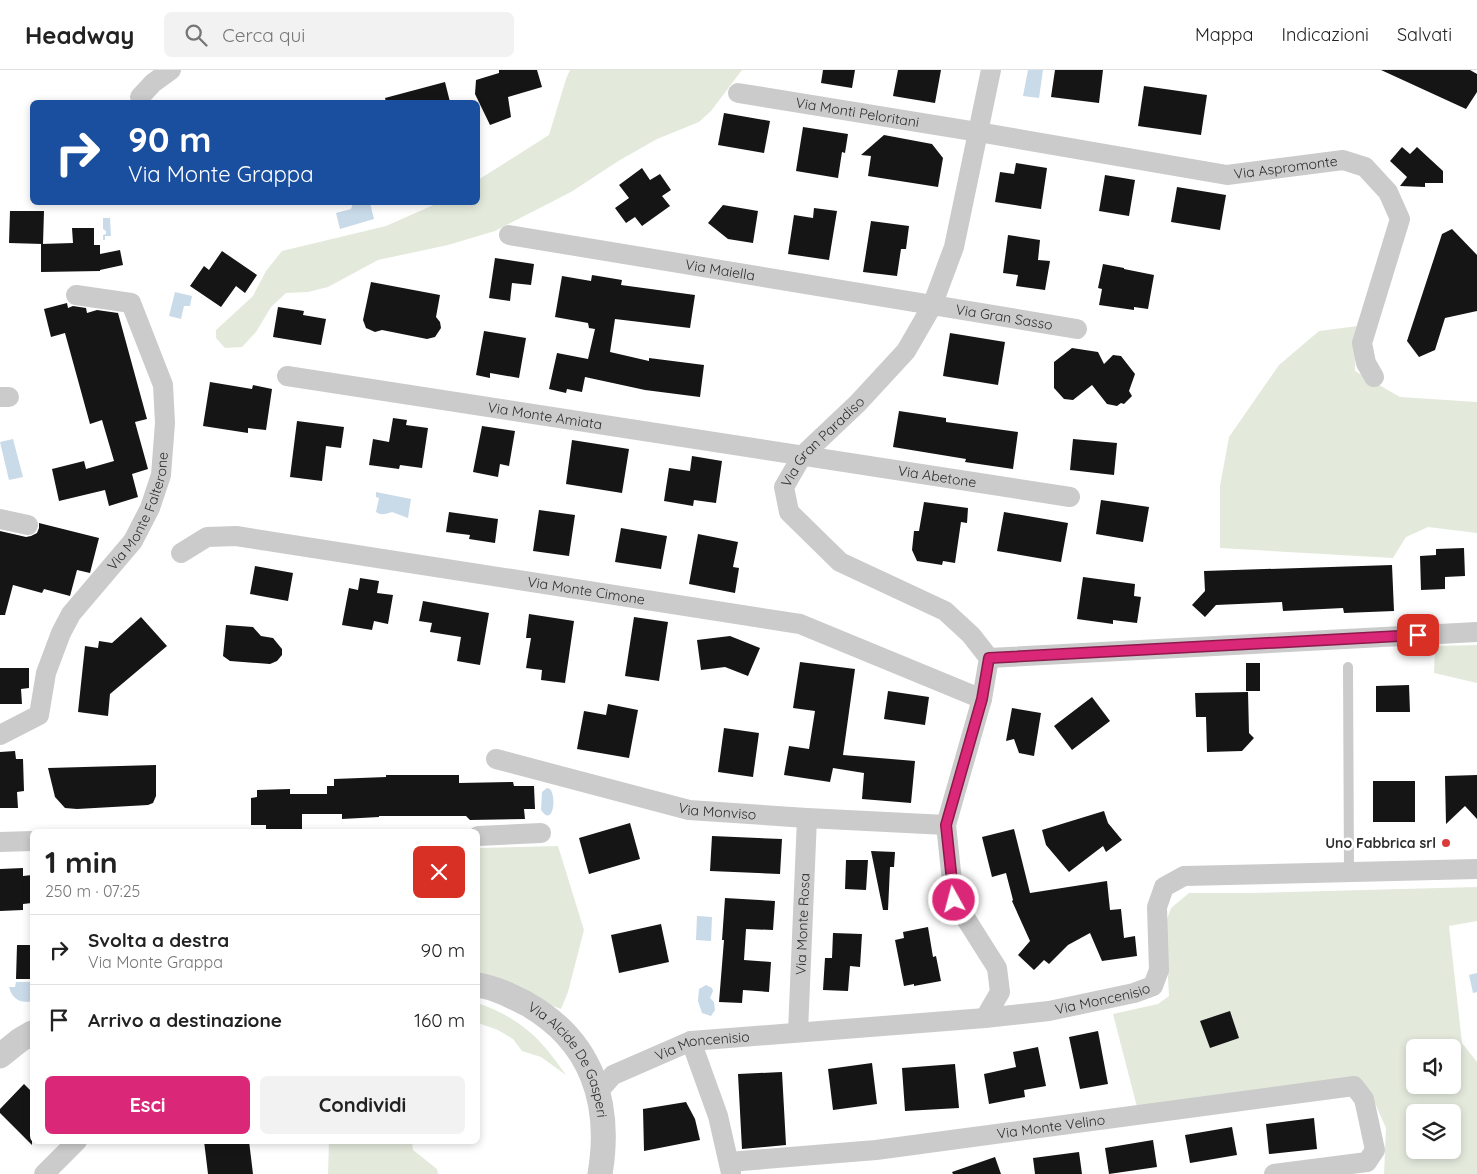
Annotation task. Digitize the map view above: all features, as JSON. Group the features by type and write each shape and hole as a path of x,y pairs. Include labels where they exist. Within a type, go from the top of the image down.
{"street":[{"path":"140,97 153,83 171,70"},
{"name":"Via Gran Paradiso","path":"989,658 971,635 944,611 840,562 789,512 784,487 802,456 858,403 906,352 932,306 954,247 991,70"},
{"name":"Via Monti Peloritani","path":"738,93 978,132"},
{"name":"Via Aspromonte","path":"978,132 1227,175 1343,160 1365,167 1388,192 1400,219 1362,343 1366,363 1374,377"},
{"name":"Via Maiella","path":"508,235 932,306"},
{"name":"Via Monte Falterone","path":"0,735 40,715 46,672 60,632 71,614 133,540 150,508 161,475 165,424 164,385 131,303 76,295"},
{"name":"Via Gran Sasso","path":"932,306 1076,329"},
{"name":"Via Monte Amiata","path":"288,376 802,456"},
{"name":"Via Abetone","path":"802,456 1070,498"},
{"path":"0,519 28,525"},
{"name":"Via Monte Cimone","path":"182,553 208,537 236,536 800,624 982,699"},
{"path":"985,1018 1000,992 997,968 954,900 946,825 982,699 989,658 1477,632"},
{"name":"Via Monviso","path":"496,759 689,810 946,825"},
{"name":"Via Monte Rosa","path":"798,1032 807,818"},
{"path":"480,836 541,833"},
{"path":"0,842 30,841"},
{"name":"Via Moncenisio","path":"598,1092 613,1075 691,1041 985,1018 1049,1011 1134,993 1153,986 1159,970 1157,906 1164,887 1184,876 1477,869"},
{"name":"Via Alcide De Gasperi","path":"480,985 491,987 512,996 536,1010 560,1028 581,1054 598,1092 604,1133 604,1152 600,1174"},
{"path":"0,1056 30,1034"},
{"path":"691,1041 718,1116 730,1168"},
{"name":"Via Monte Velino","path":"730,1168 1354,1086 1364,1100 1375,1150 1367,1162 1274,1174"},
{"path":"44,1174 74,1144"}],"lane":[{"path":"1348,666 1350,872"}],"shaded area":[{"path":"570,70 742,70 711,111 699,122 657,139 620,160 571,192 495,231 448,245 378,260 328,287 308,292 286,293 271,307 256,332 242,347 225,348 216,338 216,330 253,296 266,271 282,251 386,226 433,205 480,205 480,179 549,135"},
{"path":"1358,326 1355,371 1400,397 1477,402 1477,533 1428,527 1406,537 1393,558 1220,548 1220,486 1229,437 1279,365 1319,331"},
{"path":"1477,645 1477,683 1434,673 1435,646"},
{"path":"558,846 584,930 568,992 561,1009 480,980 480,848"},
{"path":"1477,887 1477,921 1449,926 1462,1043 1477,1062 1477,1174 1384,1174 1386,1128 1374,1101 1351,1079 1137,1107 1113,1014 1158,1004 1169,996 1165,925 1171,908 1189,893"},
{"path":"480,1004 506,1016 528,1031 547,1050 566,1075 541,1057 522,1051 513,1039 498,1030 480,1024"},
{"path":"329,1144 412,1144 413,1150 437,1169 438,1174 328,1174"}],"water":[{"path":"1028,70 1043,70 1039,98 1023,96"},
{"path":"352,205 370,205 374,219 340,229 336,213 351,209"},
{"path":"103,218 110,218 111,236 105,236 105,240 103,240 103,235 106,234 106,231 103,229"},
{"path":"175,292 192,296 190,306 184,306 181,319 169,316"},
{"path":"13,439 23,477 9,480 0,442"},
{"path":"376,492 411,499 408,518 392,512 382,514 376,512 379,498 376,497"},
{"path":"547,788 552,793 553,809 551,813 545,815 541,810 542,792"},
{"path":"697,916 712,917 711,941 696,940"},
{"path":"1477,973 1477,992 1473,993 1469,975"},
{"path":"16,982 30,982 30,1002 18,1000 12,995 9,987 15,987"},
{"path":"706,985 712,988 713,991 710,998 714,1002 715,1010 711,1016 702,1013 698,1001 699,989"}],"building":[{"path":"499,70 537,70 542,87 508,97 511,117 490,125 480,104 480,100 478,100 475,94 476,80 499,73"},
{"path":"823,70 855,70 852,88 821,83"},
{"path":"898,70 941,70 935,103 893,96"},
{"path":"1055,70 1103,70 1099,103 1051,97"},
{"path":"1381,70 1470,70 1477,74 1477,92 1466,109"},
{"path":"445,82 450,100 386,100 385,98"},
{"path":"1144,86 1207,95 1201,135 1138,126"},
{"path":"724,113 770,121 764,153 718,145"},
{"path":"803,127 848,134 845,153 842,152 838,178 796,171"},
{"path":"884,135 932,144 943,158 938,187 868,176 871,156 861,155"},
{"path":"1402,147 1410,154 1417,147 1443,171 1443,183 1425,183 1425,187 1400,186 1407,177 1390,161"},
{"path":"1016,163 1047,168 1041,209 995,202 1000,172 1014,174"},
{"path":"642,168 650,180 660,174 671,190 662,196 670,206 642,226 635,217 626,223 615,208 629,198 619,185"},
{"path":"1105,175 1135,180 1129,216 1099,211"},
{"path":"1177,187 1226,195 1220,230 1171,222"},
{"path":"723,205 758,211 753,243 728,239 708,223"},
{"path":"814,208 837,211 829,260 788,254 794,215 813,218"},
{"path":"10,211 44,211 43,244 9,243"},
{"path":"871,221 909,226 906,249 901,249 897,276 863,272"},
{"path":"72,228 94,228 94,245 100,245 100,254 120,250 123,265 100,271 41,272 41,244 73,243"},
{"path":"1452,229 1477,255 1477,311 1445,318 1435,350 1419,357 1407,341 1442,234"},
{"path":"1008,235 1040,240 1038,260 1050,261 1045,290 1016,286 1018,275 1003,273"},
{"path":"222,251 257,275 245,293 236,286 221,307 190,286 204,266 209,270"},
{"path":"495,258 534,264 531,285 512,283 510,301 489,298"},
{"path":"1103,264 1154,275 1148,309 1134,307 1134,310 1099,305 1102,289 1098,288"},
{"path":"592,275 622,280 621,285 695,295 690,328 615,319 610,352 649,361 649,358 704,365 700,397 645,390 585,377 582,392 567,389 566,393 549,389 557,353 588,359 595,329 589,328 588,323 555,317 562,276 591,281"},
{"path":"371,282 440,295 436,317 440,322 441,328 435,337 427,339 382,330 375,332 366,328 363,320"},
{"path":"67,303 68,308 73,306 86,308 87,313 97,310 118,313 147,419 135,422 148,469 132,474 138,497 109,506 105,490 59,501 52,469 84,461 86,469 114,461 102,420 90,424 65,333 51,337 44,309"},
{"path":"278,307 304,311 303,315 326,319 321,345 273,337"},
{"path":"484,331 526,338 519,378 490,373 490,378 476,375"},
{"path":"950,333 1005,342 998,385 943,376"},
{"path":"1072,348 1098,352 1104,364 1113,355 1121,356 1135,374 1129,391 1132,396 1124,404 1121,403 1117,406 1107,404 1092,385 1073,400 1064,399 1054,388 1054,362"},
{"path":"210,382 252,389 253,385 272,389 266,430 248,428 248,433 203,426"},
{"path":"899,411 946,418 946,422 1018,432 1013,469 965,462 966,459 893,447"},
{"path":"393,418 407,420 406,425 428,428 422,468 400,465 399,469 369,465 373,439 389,442"},
{"path":"297,421 344,427 341,448 326,446 322,481 290,477"},
{"path":"482,426 515,431 509,466 500,464 498,477 473,472"},
{"path":"1073,439 1117,443 1114,475 1070,470"},
{"path":"572,440 629,449 622,493 566,484"},
{"path":"692,456 722,461 716,503 694,500 693,506 664,501 669,468 690,471"},
{"path":"1101,500 1149,507 1143,542 1096,534"},
{"path":"924,502 968,508 967,523 961,522 955,563 943,561 942,565 917,561 912,550 914,531 919,531"},
{"path":"539,510 575,515 569,556 533,551"},
{"path":"449,512 498,519 495,543 469,539 470,535 446,532"},
{"path":"1004,512 1068,523 1061,562 997,551"},
{"path":"39,523 99,538 90,573 77,570 70,596 44,589 42,593 13,585 5,615 0,615 0,531 26,537 31,536 37,533"},
{"path":"621,528 667,536 661,569 615,562"},
{"path":"698,534 738,542 733,567 739,568 735,593 689,584"},
{"path":"1464,548 1465,576 1445,577 1445,589 1421,590 1420,556 1436,555 1436,549"},
{"path":"1392,565 1394,611 1344,613 1343,608 1283,611 1282,602 1216,605 1205,617 1192,605 1205,591 1204,571"},
{"path":"255,566 293,573 288,601 250,594"},
{"path":"1083,577 1135,584 1134,596 1141,597 1137,623 1113,620 1113,624 1077,619"},
{"path":"360,578 379,581 377,593 393,595 388,624 374,621 372,630 342,625 349,588 358,590"},
{"path":"423,601 489,613 480,665 457,661 461,637 430,632 432,623 419,621"},
{"path":"529,614 574,621 565,683 541,680 542,670 526,668 531,638 526,638"},
{"path":"141,617 167,646 110,694 108,716 78,712 85,646 98,648 99,641 112,643"},
{"path":"634,617 668,622 659,681 625,676"},
{"path":"226,625 253,627 261,636 273,638 282,649 282,655 277,661 270,664 230,661 223,656"},
{"path":"730,636 760,648 748,676 725,667 701,670 697,640"},
{"path":"800,662 855,669 843,755 915,761 911,803 862,799 864,773 833,768 830,782 784,775 789,746 809,749 815,711 793,708"},
{"path":"1246,663 1260,663 1260,691 1246,691"},
{"path":"0,668 29,668 29,688 21,689 22,704 0,704"},
{"path":"1409,685 1410,712 1376,712 1376,686"},
{"path":"888,691 929,697 925,725 884,719"},
{"path":"1248,692 1249,733 1254,738 1242,751 1207,752 1206,717 1196,717 1195,693"},
{"path":"1092,697 1110,721 1072,750 1054,726"},
{"path":"608,704 638,710 629,758 577,749 584,711 606,715"},
{"path":"1012,708 1041,713 1034,756 1019,753 1014,739 1006,741"},
{"path":"724,728 759,733 753,777 718,772"},
{"path":"15,751 16,759 23,759 24,791 17,792 18,808 0,808 0,752"},
{"path":"156,765 156,796 153,803 148,805 77,809 65,808 55,797 48,768"},
{"path":"386,775 459,775 459,783 513,782 514,786 534,786 535,809 524,809 525,819 470,820 466,816 379,816 342,819 342,814 302,814 302,829 266,829 266,825 251,825 251,798 257,797 257,790 290,789 290,794 327,794 327,786 334,786 334,779 386,777"},
{"path":"1477,775 1477,819 1465,806 1446,824 1445,776"},
{"path":"1373,781 1415,781 1415,822 1373,822"},
{"path":"1104,811 1108,823 1122,840 1106,852 1103,846 1069,872 1046,845 1042,830"},
{"path":"630,823 640,859 589,874 579,838"},
{"path":"1014,829 1030,893 1107,881 1110,910 1121,909 1124,938 1135,936 1137,956 1102,961 1090,933 1068,945 1049,964 1044,960 1034,970 1018,955 1030,941 1012,901 1006,873 992,877 982,837"},
{"path":"712,836 782,839 780,874 710,871"},
{"path":"871,851 895,852 894,867 890,867 888,910 883,910"},
{"path":"846,860 868,860 866,890 845,889"},
{"path":"23,868 23,876 30,875 30,903 23,904 23,910 0,911 0,869"},
{"path":"725,898 775,901 773,930 746,929 744,960 771,962 769,992 743,990 742,1003 719,1002"},
{"path":"661,924 669,962 619,973 611,935"},
{"path":"928,927 933,957 936,956 941,981 904,986 895,940 904,938 903,932"},
{"path":"833,933 862,934 860,967 850,966 848,991 823,990 825,958 832,958"},
{"path":"17,945 30,945 30,979 16,979"},
{"path":"1230,1011 1239,1038 1210,1048 1200,1021"},
{"path":"1098,1031 1108,1084 1080,1089 1069,1037"},
{"path":"1038,1047 1046,1086 1024,1090 1025,1097 989,1104 984,1074 1016,1067 1013,1052"},
{"path":"872,1063 877,1104 833,1110 828,1069"},
{"path":"955,1064 959,1108 905,1111 902,1068"},
{"path":"782,1072 786,1145 742,1149 738,1074"},
{"path":"24,1084 30,1090 30,1143 0,1113 0,1109"},
{"path":"686,1102 695,1119 700,1140 644,1151 643,1109"},
{"path":"1314,1118 1317,1149 1269,1154 1266,1124"},
{"path":"1232,1127 1237,1155 1190,1163 1185,1135"},
{"path":"1153,1140 1157,1167 1109,1174 1105,1148"},
{"path":"204,1144 249,1144 253,1174 208,1174"},
{"path":"1079,1152 1082,1174 1035,1174 1033,1158"},
{"path":"995,1157 1001,1174 953,1174 952,1172"}],"place":[{"name":"Uno Fabbrica srl","path":"1446,843"}],"route":[{"path":"954,900 946,825 982,699 989,658 1418,635"}]}
